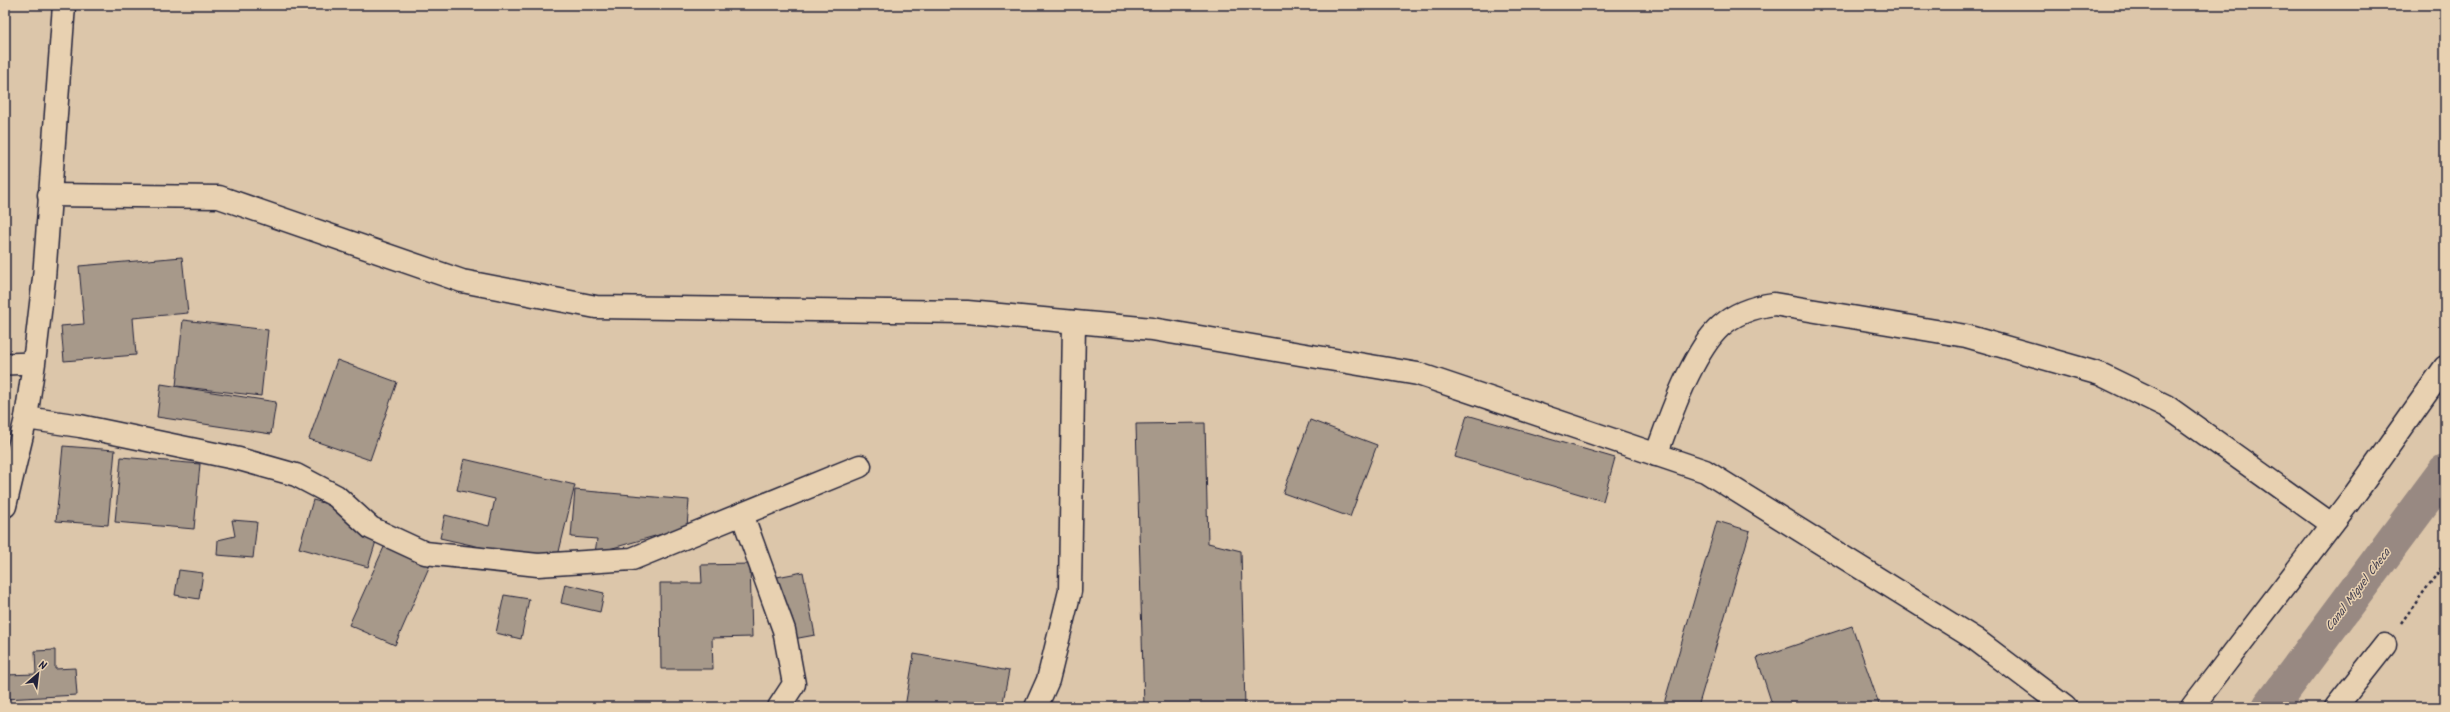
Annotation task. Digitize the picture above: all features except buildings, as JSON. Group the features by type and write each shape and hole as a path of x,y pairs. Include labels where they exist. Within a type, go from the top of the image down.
{"street":[{"path":"5,506 26,418 34,363 44,278 64,5"},
{"path":"49,195 219,197 462,281 596,307 967,312 1152,329 1418,374 1656,455 1712,476 1975,639 2064,707"},
{"path":"1656,455 1675,402 1700,350 1710,335 1739,314 1756,306 1774,304 1966,336 2100,374 2166,406 2331,524"},
{"path":"1036,707 1048,680 1070,590 1074,322"},
{"path":"2192,707 2331,524 2445,367"},
{"path":"26,418 80,426 239,459 296,475 336,496 370,528 425,554 538,565 632,559 860,466"},
{"path":"742,514 784,630 794,684 778,707"},
{"path":"2336,707 2385,645"}],"lane":[{"path":"5,364 34,363"}],"path":[{"path":"2385,645 2445,563"}],"waterway":[{"name":"Canal Miguel Checa","path":"2270,707 2445,472"}]}
